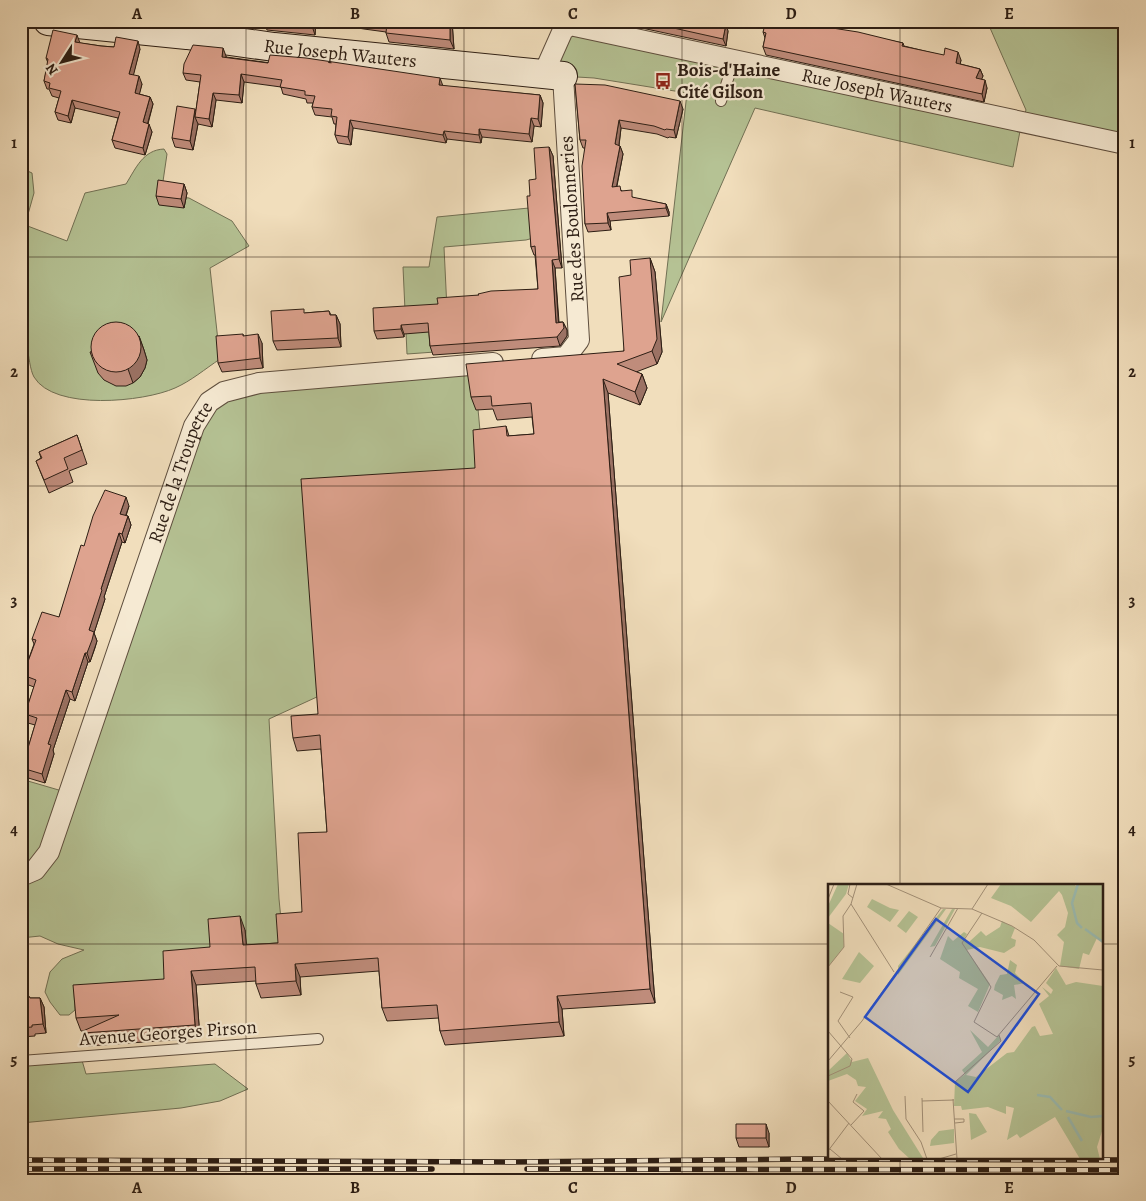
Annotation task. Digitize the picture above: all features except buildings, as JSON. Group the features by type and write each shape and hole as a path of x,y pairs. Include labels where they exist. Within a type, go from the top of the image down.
{"street":[{"name":"Rue Joseph Wauters","path":"48,21 553,76 563,30 570,25 1125,144"},
{"name":"Rue des Boulonneries","path":"553,76 579,340 566,356"},
{"name":"Rue de la Troupette","path":"21,876 35,870 49,852 194,426 209,402 224,392 259,383 566,356"}],"lane":[{"path":"722,101 734,60"},
{"name":"Avenue Georges Pirson","path":"21,1062 318,1039"}],"green space":[{"path":"987,21 1125,21 1125,144 1022,121 1026,110"},
{"path":"563,30 1022,121 1013,167 755,108 661,322 687,93 594,78 543,75"},
{"path":"164,149 167,154 161,195 189,198 232,221 249,246 210,268 220,359 187,382 161,393 122,400 100,401 60,395 45,388 34,377 27,347 21,350 21,168 32,173 34,193 25,225 67,241 85,193 126,184 145,156"},
{"path":"529,208 537,237 526,240 444,247 449,351 407,354 403,267 429,267 437,217"},
{"path":"474,365 484,475 319,696 269,719 279,899 284,950 169,983 74,991 75,1010 69,1015 60,1015 45,992 50,972 62,959 84,950 58,944 40,936 21,938 21,779 69,793 194,426 224,392"},
{"path":"81,1057 86,1074 215,1064 248,1089 220,1101 181,1108 21,1123 21,1061"},
{"path":"634,1174 638,1180 102,1180 431,1177"},
{"path":"1125,1177 1125,1180 778,1180 778,1179"}],"railway":[{"path":"21,1160 510,1162 803,1159 1125,1160"},
{"path":"21,1169 432,1169"},
{"path":"527,1169 1125,1170"}],"place":[{"name":"Bois-d'Haine Cité Gilson","path":"663,81"}]}
